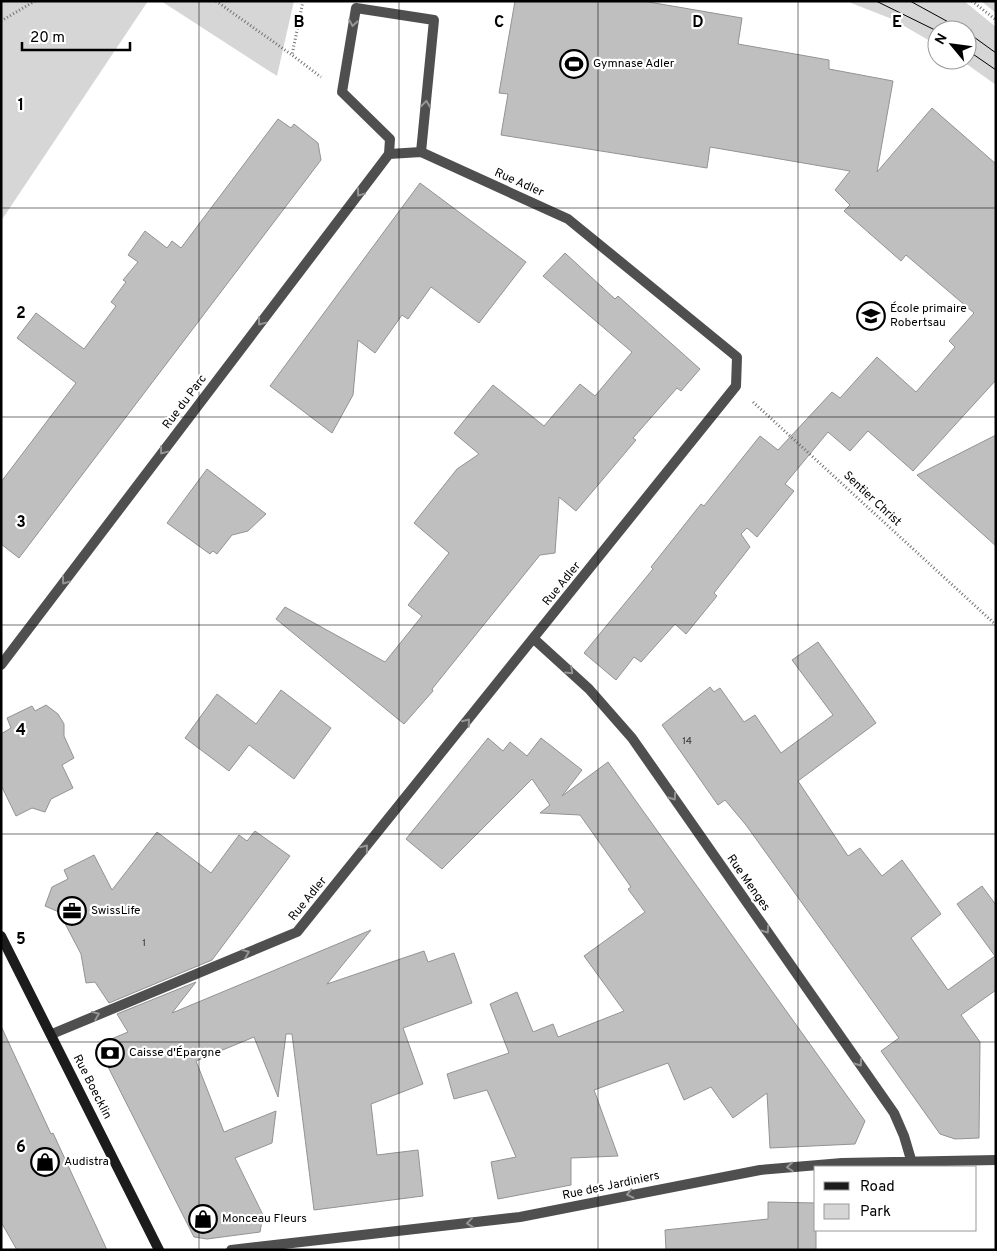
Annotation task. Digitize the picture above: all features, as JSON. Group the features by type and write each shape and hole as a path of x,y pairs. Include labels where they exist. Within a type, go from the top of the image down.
{"main road":[{"name":"Rue Boecklin","path":"1,936 160,1250"}],"street":[{"path":"389,154 390,139 342,92 356,8 434,20 422,152"},
{"name":"Rue Adler","path":"52,1034 297,932 736,386 737,357 568,219 422,152 389,154"},
{"name":"Rue du Parc","path":"1,665 389,154"},
{"name":"Rue Menges","path":"534,639 589,689 632,738 894,1114 904,1136 912,1163"},
{"name":"Rue des Jardiniers","path":"231,1250 520,1217 760,1170 842,1163 996,1160"}],"path":[{"path":"1,20 35,1"},
{"path":"216,1 342,92"},
{"path":"292,55 303,1"},
{"path":"972,1 996,20"},
{"name":"Sentier Christ","path":"736,386 996,625"}],"green space":[{"path":"1,1 148,1 1,221"},
{"path":"161,1 294,1 277,76"},
{"path":"846,1 964,1 996,27 996,85 975,70 977,70 977,20 927,20 927,39 892,19"},
{"path":"981,1 996,1 996,13"}],"building":[{"path":"515,1 643,1 742,18 738,44 829,60 829,69 893,81 877,172 932,108 996,164 996,380 913,471 868,431 850,451 828,432 785,484 794,491 757,537 747,528 741,534 750,547 714,593 717,596 686,634 675,624 641,662 634,657 616,680 584,653 653,569 651,567 701,504 704,506 760,436 778,450 832,392 840,398 877,357 916,392 955,347 949,341 974,313 906,255 901,261 844,211 850,205 835,190 850,171 710,147 707,168 501,135 508,94 499,93"},
{"path":"278,119 291,128 294,124 318,143 321,160 19,558 1,544 1,482 76,383 17,338 36,313 84,349 116,306 111,302 126,282 123,280 138,262 128,255 145,231 167,248 172,241 181,248"},
{"path":"420,183 526,262 479,323 431,287 408,319 402,315 375,353 358,340 353,395 332,433 270,386"},
{"path":"565,253 615,299 618,296 700,369 681,391 677,388 633,438 636,440 576,511 559,497 555,553 540,555 432,689 433,691 404,724 276,619 285,607 385,662 422,616 408,605 449,553 414,523 457,469 479,454 454,433 493,385 544,426 580,384 595,396 632,352 543,276"},
{"path":"996,435 996,546 917,475"},
{"path":"207,469 266,514 248,531 232,535 217,554 213,551 210,554 167,523"},
{"path":"818,642 876,723 798,781 848,856 860,848 882,876 902,860 941,914 911,938 948,990 995,956 957,904 982,886 996,905 996,990 961,1015 980,1042 979,1138 955,1139 940,1134 881,1051 899,1038 746,825 725,800 718,805 662,725 710,687 714,692 720,688 744,722 755,715 781,753 833,715 792,660"},
{"path":"281,690 331,728 294,779 249,745 229,771 185,738 217,694 256,724"},
{"path":"46,705 58,714 64,724 64,736 74,758 62,765 73,788 51,799 45,812 32,808 16,816 1,785 1,734 11,728 7,718 32,706 35,711"},
{"path":"488,738 503,751 510,742 527,756 541,738 582,770 562,796 608,762 865,1121 855,1144 770,1148 767,1093 733,1118 711,1087 684,1100 668,1063 594,1090 618,1156 571,1158 571,1185 498,1199 491,1162 516,1157 487,1090 454,1099 447,1074 509,1053 490,1004 517,992 533,1032 553,1024 558,1037 624,1011 584,956 645,912 628,889 631,887 580,815 540,813 550,805 532,779 442,869 406,839"},
{"path":"255,831 290,856 212,960 109,1003 95,982 86,983 81,954 59,912 45,906 52,887 68,879 64,870 94,855 112,890 157,832 211,873 239,835 247,841"},
{"path":"371,930 327,984 424,951 428,962 454,953 472,1003 403,1028 423,1084 371,1104 377,1155 418,1150 423,1196 314,1210 292,1034 286,1034 278,1097 254,1037 196,1061 224,1132 276,1111 272,1143 235,1158 263,1215 260,1232 207,1239 194,1237 97,1045 128,1032 117,1014 196,982 172,1013"},
{"path":"1,1026 107,1250 17,1250 1,1222"},
{"path":"768,1202 814,1203 816,1250 666,1250 665,1230 768,1219"}],"tram line":[{"path":"876,1 927,26"},
{"path":"910,1 945,20"},
{"path":"977,39 996,53"},
{"path":"977,57 996,70"}],"place":[{"name":"Gymnase Adler","path":"574,64"},
{"name":"École primaire Robertsau","path":"871,316"},
{"name":"SwissLife","path":"72,911"},
{"name":"Caisse d'Épargne","path":"110,1053"},
{"name":"Audistra","path":"45,1162"},
{"name":"Monceau Fleurs","path":"203,1219"}]}
